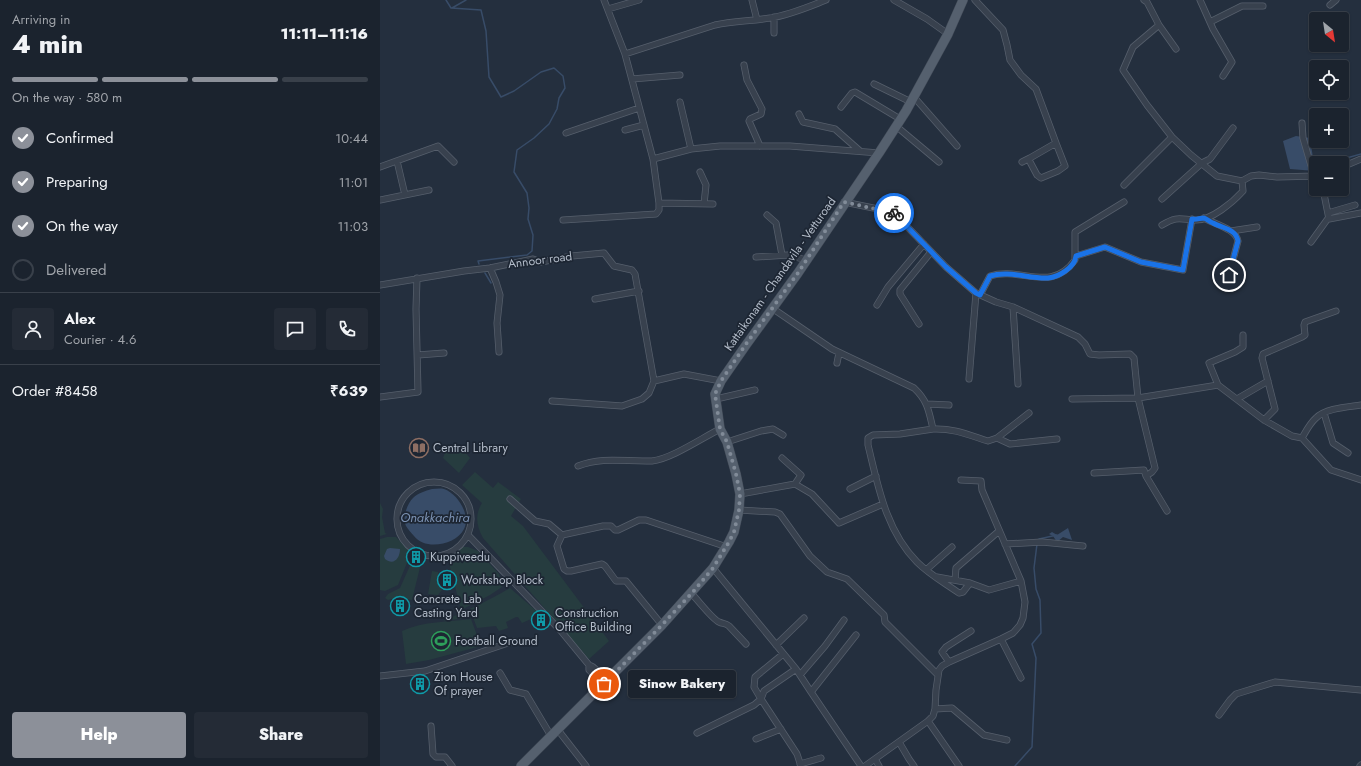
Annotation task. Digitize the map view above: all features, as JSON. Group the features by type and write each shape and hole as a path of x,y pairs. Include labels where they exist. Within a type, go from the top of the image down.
{"main road":[{"name":"Kattaikonam - Chandavila - Vetturoad","path":"522,766 692,593 713,568 727,547 734,532 739,510 740,494 727,442 720,429 715,394 721,381 806,260 898,123 948,34 963,0"}],"street":[{"path":"563,220 656,214 659,210 653,159 640,108 625,54 604,0"},
{"path":"608,9 639,0"},
{"path":"752,0 756,20"},
{"path":"625,54 715,25 774,18 826,0"},
{"path":"894,0 927,19 948,34"},
{"path":"975,0 1003,30 1008,45 1010,60 1021,75 1036,89 1065,166 1058,171 1041,178 1037,176 1029,160 1030,158"},
{"path":"1144,0 1147,2 1159,26 1176,49"},
{"path":"1200,0 1210,22 1232,62 1223,76"},
{"path":"1330,5 1336,0"},
{"path":"1210,22 1242,6 1263,6"},
{"path":"774,18 774,33"},
{"path":"1159,26 1133,47 1123,70 1147,105 1172,137 1217,176 1242,181 1251,176 1259,175 1277,177 1309,176"},
{"path":"744,65 747,80 762,109 761,114 750,119 749,121 760,146"},
{"path":"632,79 680,75"},
{"path":"874,84 912,99 957,146"},
{"path":"841,107 852,93 855,92 898,123 939,162"},
{"path":"680,102 691,149"},
{"path":"566,133 640,108"},
{"path":"799,114 804,122 835,129 860,152"},
{"path":"1302,124 1303,138 1309,157"},
{"path":"625,130 644,126"},
{"path":"1162,199 1202,163 1210,159 1233,128"},
{"path":"1124,184 1172,137"},
{"path":"1022,162 1056,143"},
{"path":"380,167 438,146 454,162"},
{"path":"653,159 691,149 720,146 790,146 879,153"},
{"path":"1349,164 1361,159"},
{"path":"397,161 405,195"},
{"path":"700,172 706,185 704,204"},
{"path":"1162,225 1172,218 1195,220 1212,215 1236,200 1243,191 1242,181"},
{"path":"380,200 429,190"},
{"path":"1324,196 1329,220 1361,212"},
{"path":"844,202 893,212 931,252 978,294 1013,307 1078,337 1090,354 1130,354 1134,358 1138,398 1155,468 1146,476"},
{"path":"969,379 978,294 990,276 998,273 1049,278 1059,274 1067,269 1075,260 1075,232 1124,202"},
{"path":"659,203 714,204"},
{"path":"1311,242 1328,215 1355,205"},
{"path":"767,215 776,223 782,255"},
{"path":"1204,218 1236,235 1238,241 1229,275 1230,278 1234,280 1240,278"},
{"path":"1076,256 1105,247 1141,262 1183,270 1192,219"},
{"path":"1231,231 1257,227"},
{"path":"877,305 888,287 924,244"},
{"path":"919,324 900,294 900,290 931,252"},
{"name":"Annoor road","path":"380,285 464,270 490,268 533,259 541,262 572,256 604,253 614,266 632,270 635,274 654,381"},
{"path":"756,257 788,255 806,260"},
{"path":"490,268 500,295 497,323 499,352"},
{"path":"380,397 418,392 416,309 417,278"},
{"path":"595,298 639,291"},
{"path":"1013,307 1018,384"},
{"path":"772,308 809,335 839,353 914,388 922,395 927,404 933,429"},
{"path":"1264,420 1275,409 1262,358 1263,354 1305,335 1305,322 1336,311"},
{"path":"1243,335 1243,347 1209,363 1218,385 1264,420 1292,436 1302,438 1331,470 1361,480"},
{"path":"418,355 444,353"},
{"path":"837,363 839,353"},
{"path":"552,401 622,406 642,399 649,393 654,381 684,374 721,381"},
{"path":"1237,399 1268,381"},
{"path":"1072,399 1138,398 1218,385"},
{"path":"716,399 755,390"},
{"path":"927,404 949,405"},
{"path":"1302,438 1317,417 1324,413 1340,408 1361,405"},
{"path":"970,583 963,592 959,593 934,576 916,561 896,535 883,504 868,445 868,438 873,435 900,434 943,429 959,431 988,442 997,438 1029,413"},
{"path":"1324,413 1333,443 1348,452"},
{"path":"578,466 585,463 610,459 653,460 673,454 720,429"},
{"path":"727,442 761,431 773,429 782,435"},
{"path":"997,438 1010,444 1056,439"},
{"path":"782,458 800,472 801,475 795,484"},
{"path":"1094,473 1144,470 1167,511"},
{"path":"850,490 876,476"},
{"path":"865,766 933,716 935,709 938,670 942,666 1013,633 1024,618 1025,602 1021,581 982,490 981,481 961,480"},
{"path":"430,482 446,483 456,488 464,495 469,504 472,514 468,535 462,544 455,550 446,554 436,556 416,552 404,541 401,536 397,515 400,504 414,487 430,482"},
{"path":"740,494 795,484 812,494 839,523 883,504"},
{"path":"510,499 535,521 548,524 562,535"},
{"path":"739,510 775,512 780,514 810,556 827,572 847,579 884,615 885,622 938,675"},
{"path":"562,535 603,526 611,526 615,530 618,530 639,520 646,520 727,547"},
{"path":"955,580 956,568 999,531"},
{"path":"468,535 560,631 589,665 592,666 606,682"},
{"path":"562,535 557,546 564,568 567,571 571,572 602,564 616,581 626,581 662,625"},
{"path":"1005,544 1042,542 1083,546"},
{"path":"926,570 952,547"},
{"path":"713,568 796,669 861,766"},
{"path":"934,576 970,583 989,590 1021,581"},
{"path":"692,593 713,617 720,623 725,623 729,626 746,644"},
{"path":"776,645 804,618"},
{"path":"800,675 825,646 844,620"},
{"path":"949,662 942,652 946,647 971,631"},
{"path":"811,692 856,636"},
{"path":"1001,639 1021,678"},
{"path":"380,676 425,671 514,641"},
{"path":"783,654 755,677 754,687 797,754 800,765 822,758"},
{"path":"697,733 754,705 761,699 764,691 796,669"},
{"path":"500,673 510,690 526,694 551,736"},
{"path":"1219,715 1236,694 1275,682 1361,690"},
{"path":"935,709 952,708 984,735 1007,740"},
{"path":"928,721 959,766"},
{"path":"431,726 433,754 436,756 445,757 452,766"},
{"path":"756,738 781,728"},
{"path":"558,730 586,766"},
{"path":"899,742 914,766"},
{"path":"875,759 879,766"}],"green space":[{"path":"448,444 464,451 470,458 459,473 443,458"},
{"path":"475,472 493,488 498,482 521,499 511,516 523,526 609,641 589,659 483,538 477,520 478,511 482,503 462,485"},
{"path":"380,503 383,509 382,517 385,533 387,534 380,536"},
{"path":"396,537 411,553 398,585 385,591 380,590 380,539"},
{"path":"460,547 468,547 478,551 499,574 502,587 461,610 447,555"},
{"path":"416,552 423,555 412,600 395,598 388,600 385,598 388,594 400,588"},
{"path":"432,571 438,572 442,590 438,595 428,594"},
{"path":"510,588 540,614 522,623 518,617 516,617 506,622 508,628 499,631 496,626 477,628 473,617 443,621 477,606"},
{"name":"Football Ground","path":"471,619 481,646 429,660 406,664 402,631 419,625 436,622"}],"water":[{"path":"1296,136 1309,138 1309,148 1312,148 1313,156 1309,156 1309,171 1290,169 1283,141"},
{"name":"Onakkachira","path":"432,489 444,489 454,495 462,506 466,518 464,529 460,535 448,542 433,545 419,541 405,523 407,507 411,501 419,493"},
{"path":"1068,528 1072,540 1063,537 1057,542 1053,536 1049,534 1052,532 1057,535"},
{"path":"387,549 400,549 398,558 391,562 385,559 384,556"}],"waterway":[{"path":"446,0 451,8 481,10 486,31 489,77 501,97 514,91 541,72 554,68 563,76 565,88 559,98 557,109 549,124 534,138 517,150 514,172 527,193 529,208 528,219 533,235 532,251 527,255 478,261 479,264"},
{"path":"452,8 466,0"},
{"path":"1349,157 1361,154"},
{"path":"485,273 491,283"},
{"path":"1039,539 1057,535"},
{"path":"1015,766 1032,747 1036,658 1032,644 1041,633 1040,600 1036,589 1034,568 1037,544"}],"way so far":[{"path":"604,684 692,593 713,568 734,532 739,510 740,494 727,442 720,429 717,416 715,394 721,381 798,273 844,202 894,213"}],"place":[{"name":"Central Library","path":"419,448"},
{"name":"Kuppiveedu","path":"416,557"},
{"name":"Workshop Block","path":"447,580"},
{"name":"Concrete Lab Casting Yard","path":"400,606"},
{"name":"Construction Office Building","path":"541,620"},
{"name":"Football Ground","path":"441,641"},
{"name":"Zion House Of prayer","path":"420,684"},
{"name":"Sinow Bakery","path":"604,684"}],"route":[{"path":"894,213 946,267 980,295 990,276 998,273 1049,278 1059,274 1072,265 1076,256 1105,247 1141,262 1183,270 1192,219 1195,220 1204,218 1213,224 1222,226 1231,231 1238,237 1229,275"}]}
